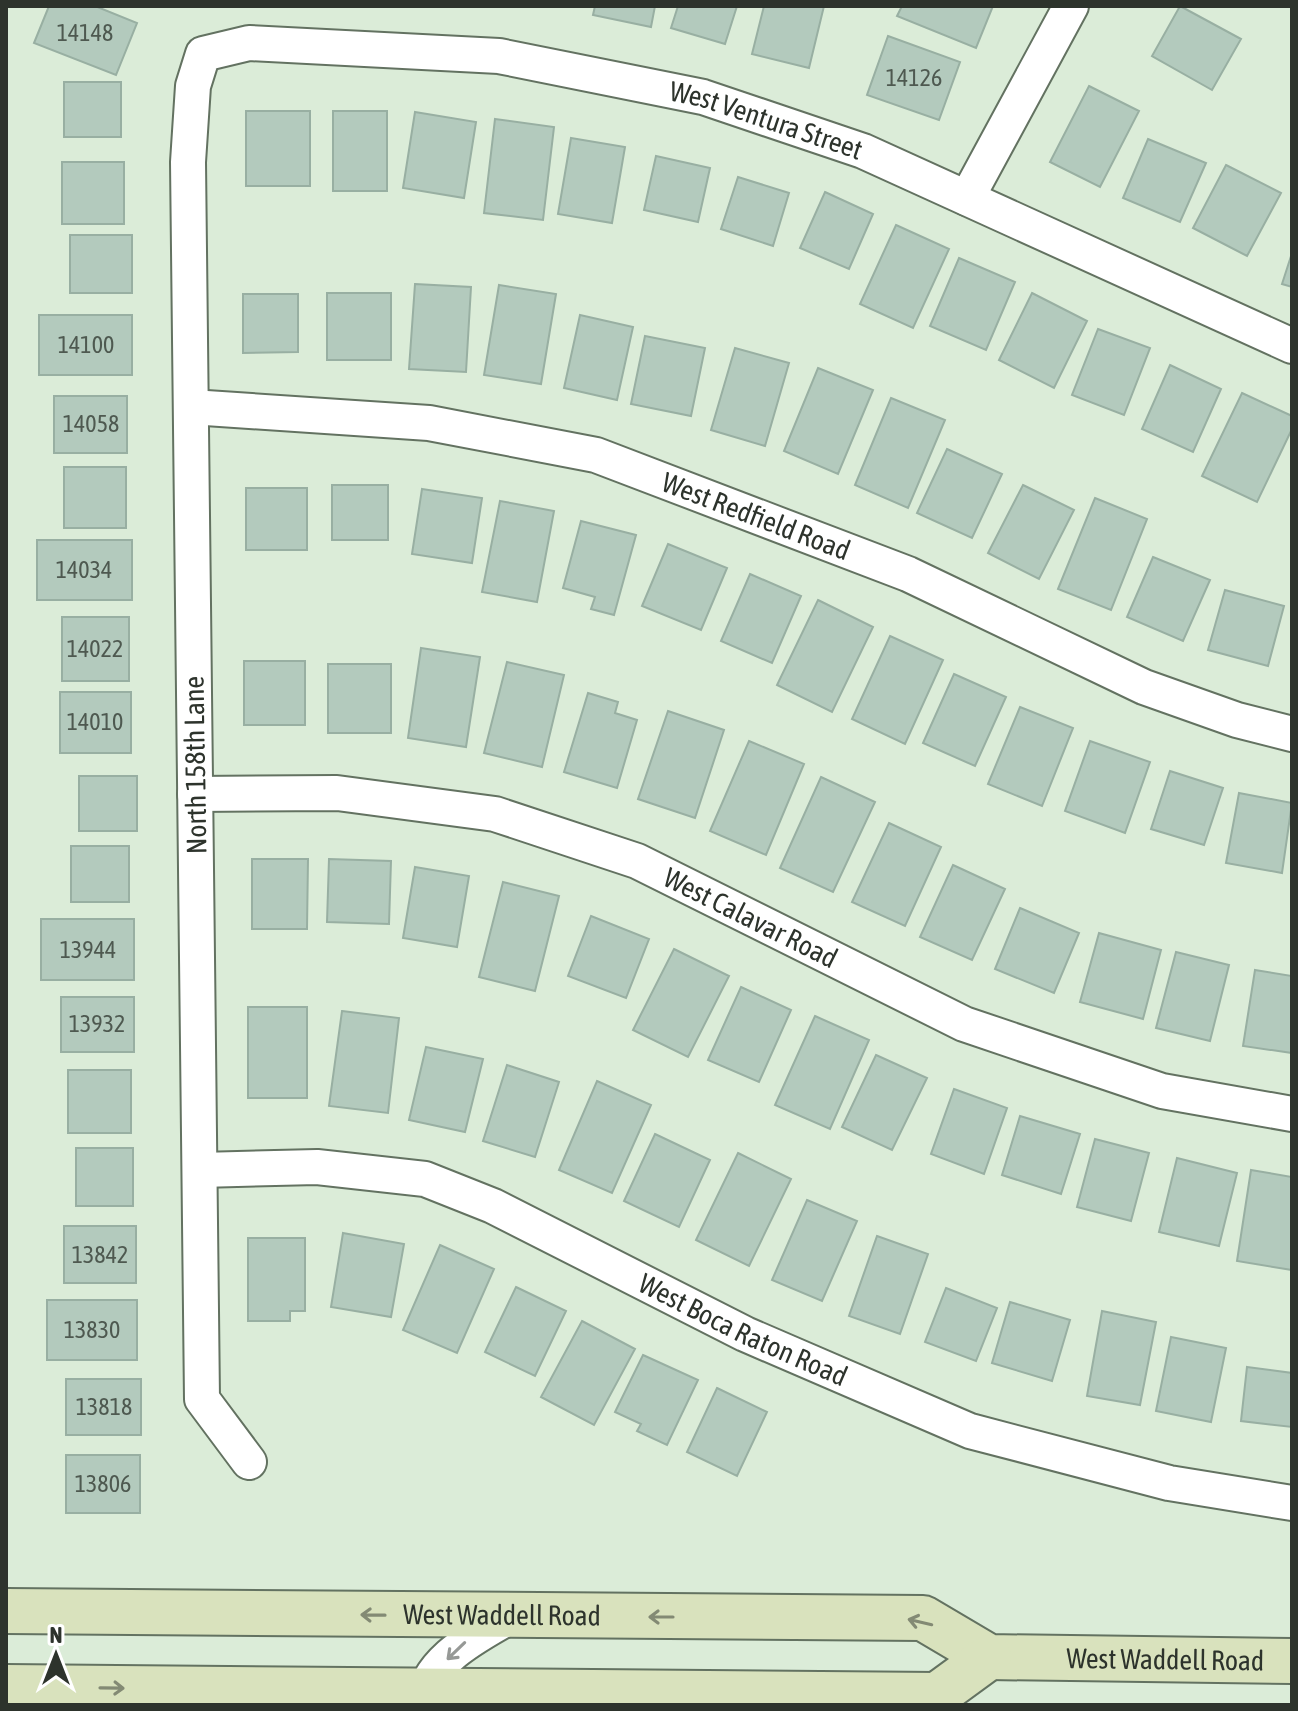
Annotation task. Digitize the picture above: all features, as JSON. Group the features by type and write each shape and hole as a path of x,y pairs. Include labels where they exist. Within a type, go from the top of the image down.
{"main road":[{"name":"West Waddell Road","path":"6,1611 923,1618 989,1657 1292,1661"},
{"path":"6,1687 440,1698 937,1695 989,1657"}],"street":[{"path":"967,198 1071,6"},
{"name":"West Ventura Street","path":"203,54 249,43 499,56 703,97 863,151 1292,346"},
{"name":"North 158th Lane","path":"203,54 193,86 188,162 202,1399 249,1462"},
{"name":"West Redfield Road","path":"191,407 429,423 596,455 908,574 1144,687 1237,720 1292,734"},
{"name":"West Calavar Road","path":"195,794 337,793 495,814 637,861 964,1024 1162,1091 1292,1114"},
{"name":"West Boca Raton Road","path":"200,1170 317,1167 425,1179 493,1206 745,1334 970,1431 1169,1483 1292,1503"},
{"path":"440,1698 457,1647 511,1616"}],"building":[{"path":"49,6 95,6 137,23 116,75 34,43"},
{"path":"595,6 655,6 651,27 593,15"},
{"path":"678,6 737,6 725,44 671,28"},
{"path":"764,6 824,6 809,68 752,54"},
{"path":"902,6 993,6 976,48 897,16"},
{"path":"1180,6 1241,39 1212,90 1152,56"},
{"path":"888,36 960,62 939,120 867,95"},
{"path":"64,82 121,82 121,137 64,137"},
{"path":"1089,86 1139,111 1100,187 1050,162"},
{"path":"246,111 310,111 310,186 246,186"},
{"path":"333,111 387,111 387,191 333,191"},
{"path":"415,112 476,122 464,198 403,188"},
{"path":"495,119 554,127 543,220 484,213"},
{"path":"571,138 625,147 612,223 558,214"},
{"path":"1148,139 1206,163 1180,222 1123,198"},
{"path":"656,156 710,168 698,222 644,210"},
{"path":"62,162 124,162 124,224 62,224"},
{"path":"1226,165 1281,193 1247,256 1193,228"},
{"path":"738,177 789,193 773,246 721,229"},
{"path":"825,192 873,214 849,269 800,248"},
{"path":"896,225 949,249 913,328 860,304"},
{"path":"70,235 132,235 132,293 70,293"},
{"path":"1292,253 1292,287 1282,284"},
{"path":"959,258 1015,282 986,350 930,326"},
{"path":"415,284 471,287 466,372 409,369"},
{"path":"499,285 556,294 541,384 484,375"},
{"path":"327,293 391,293 391,360 327,360"},
{"path":"1032,293 1087,321 1054,388 999,360"},
{"path":"243,294 298,294 298,352 243,353"},
{"path":"39,315 132,315 132,375 39,375"},
{"path":"580,315 633,327 617,400 564,388"},
{"path":"1098,329 1150,348 1124,415 1072,395"},
{"path":"645,336 705,348 691,416 631,404"},
{"path":"735,348 789,363 765,446 711,430"},
{"path":"1170,365 1221,389 1193,452 1142,429"},
{"path":"818,368 873,390 838,474 784,451"},
{"path":"1242,393 1292,416 1292,429 1257,502 1202,476"},
{"path":"54,396 127,396 127,453 54,453"},
{"path":"891,398 945,420 908,508 855,485"},
{"path":"947,449 1002,474 972,538 917,513"},
{"path":"64,467 126,467 126,528 64,528"},
{"path":"332,485 388,485 388,540 332,540"},
{"path":"1023,485 1074,510 1039,579 988,553"},
{"path":"246,488 307,488 307,550 246,550"},
{"path":"422,489 482,498 472,563 412,554"},
{"path":"1095,498 1147,519 1111,610 1058,589"},
{"path":"500,501 554,511 537,602 482,592"},
{"path":"581,521 636,535 614,615 591,609 595,597 563,588"},
{"path":"37,540 132,540 132,600 37,600"},
{"path":"668,544 727,568 701,630 642,606"},
{"path":"1153,557 1210,580 1183,641 1127,617"},
{"path":"750,574 801,596 772,663 721,641"},
{"path":"1225,590 1284,606 1268,666 1208,650"},
{"path":"818,600 873,627 832,712 777,685"},
{"path":"62,617 129,617 129,681 62,681"},
{"path":"890,636 943,660 905,744 852,719"},
{"path":"421,648 480,657 466,747 408,738"},
{"path":"244,661 305,661 305,725 244,725"},
{"path":"507,662 564,675 542,767 484,753"},
{"path":"328,664 391,664 391,733 328,733"},
{"path":"954,674 1006,697 975,766 923,743"},
{"path":"60,692 131,692 131,753 60,753"},
{"path":"588,693 618,702 615,713 637,720 617,788 564,772"},
{"path":"1020,707 1073,728 1042,806 988,784"},
{"path":"668,711 724,730 695,818 638,799"},
{"path":"749,741 804,764 766,855 710,831"},
{"path":"1090,741 1150,762 1125,833 1065,811"},
{"path":"1170,771 1223,788 1204,845 1151,829"},
{"path":"79,776 137,776 137,831 79,831"},
{"path":"821,777 875,802 833,892 780,868"},
{"path":"1239,793 1292,803 1282,873 1226,863"},
{"path":"889,823 941,847 905,926 852,902"},
{"path":"71,846 129,846 129,902 71,902"},
{"path":"252,859 308,859 307,929 252,929"},
{"path":"329,859 391,861 389,924 327,922"},
{"path":"953,865 1005,889 972,960 920,937"},
{"path":"415,867 469,876 457,947 403,938"},
{"path":"503,882 559,896 535,991 479,977"},
{"path":"1020,908 1079,933 1054,993 995,969"},
{"path":"591,916 649,939 626,998 568,976"},
{"path":"41,919 134,919 134,980 41,980"},
{"path":"1099,933 1161,950 1143,1019 1080,1002"},
{"path":"674,949 729,976 688,1057 633,1030"},
{"path":"1176,952 1229,965 1210,1041 1156,1028"},
{"path":"1255,970 1292,976 1292,1053 1243,1046"},
{"path":"741,987 791,1010 759,1082 708,1060"},
{"path":"61,997 134,997 134,1052 61,1052"},
{"path":"248,1007 307,1007 307,1098 248,1098"},
{"path":"342,1011 399,1018 388,1113 329,1106"},
{"path":"815,1016 869,1040 830,1129 775,1105"},
{"path":"426,1047 483,1059 465,1132 409,1120"},
{"path":"876,1055 927,1078 892,1150 842,1127"},
{"path":"507,1065 559,1082 535,1157 483,1141"},
{"path":"68,1070 131,1070 131,1133 68,1133"},
{"path":"597,1081 651,1105 612,1193 559,1170"},
{"path":"954,1089 1007,1108 984,1174 931,1154"},
{"path":"1020,1116 1080,1134 1061,1194 1002,1175"},
{"path":"655,1134 710,1160 679,1227 624,1201"},
{"path":"1095,1139 1149,1153 1131,1221 1077,1207"},
{"path":"76,1148 133,1148 133,1206 76,1206"},
{"path":"738,1153 791,1179 749,1266 696,1240"},
{"path":"1177,1158 1237,1173 1219,1246 1159,1232"},
{"path":"1251,1170 1292,1177 1292,1270 1237,1261"},
{"path":"807,1200 857,1221 822,1301 772,1280"},
{"path":"64,1226 136,1226 136,1283 64,1283"},
{"path":"343,1233 404,1244 391,1317 331,1307"},
{"path":"877,1236 928,1254 900,1334 849,1316"},
{"path":"248,1238 305,1238 305,1311 290,1311 290,1321 248,1321"},
{"path":"440,1245 494,1269 457,1353 403,1330"},
{"path":"516,1287 566,1311 535,1376 485,1352"},
{"path":"946,1288 997,1308 976,1361 925,1342"},
{"path":"47,1300 137,1300 137,1360 47,1360"},
{"path":"1010,1302 1070,1320 1052,1381 992,1363"},
{"path":"1102,1311 1156,1322 1140,1405 1087,1396"},
{"path":"582,1321 635,1349 594,1425 541,1397"},
{"path":"1171,1337 1226,1348 1211,1422 1156,1411"},
{"path":"643,1355 698,1380 667,1445 637,1431 641,1424 615,1412"},
{"path":"1247,1367 1292,1373 1292,1427 1241,1421"},
{"path":"66,1379 141,1379 141,1435 66,1435"},
{"path":"717,1388 767,1412 737,1476 687,1452"},
{"path":"66,1455 140,1455 140,1513 66,1513"}]}
